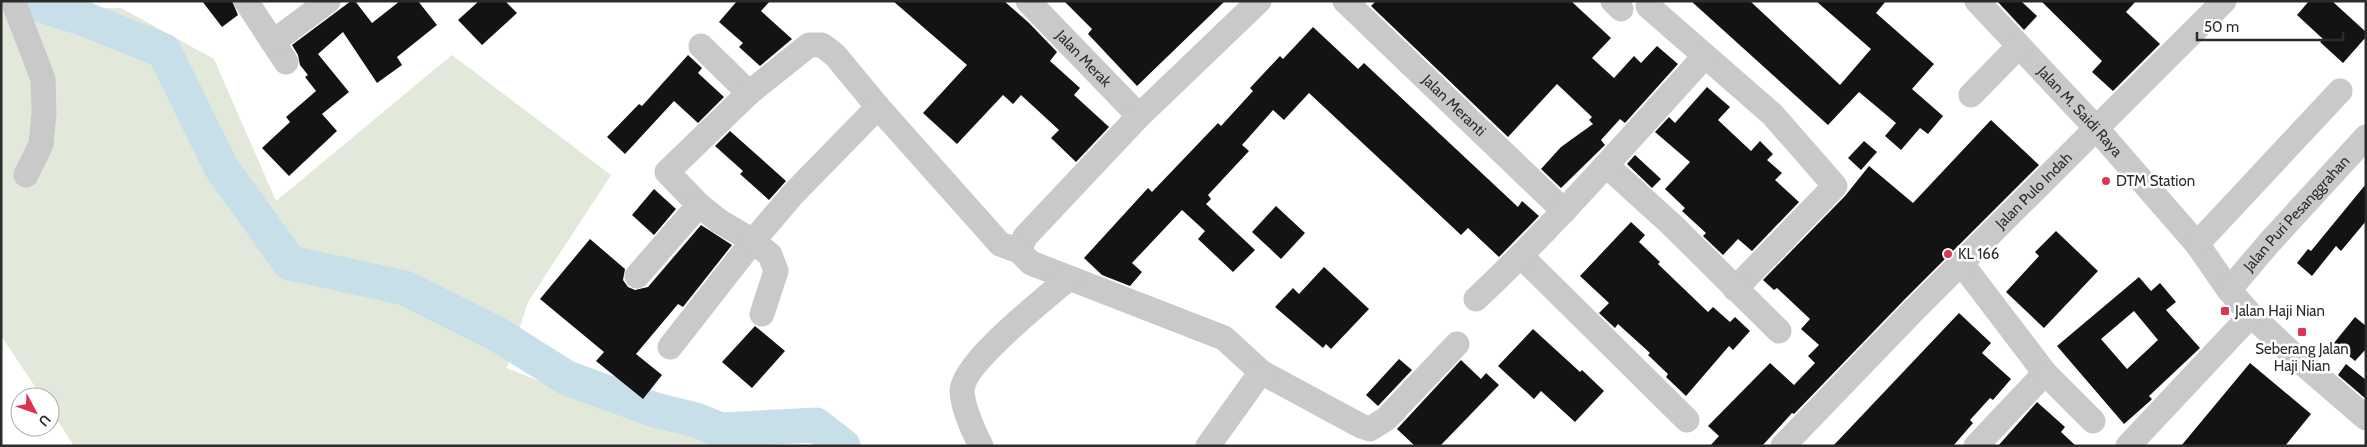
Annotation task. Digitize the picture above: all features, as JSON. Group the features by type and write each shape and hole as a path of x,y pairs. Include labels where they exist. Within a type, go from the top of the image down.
{"street":[{"path":"13,1 44,80 44,114 41,144 26,175"},
{"path":"246,1 280,52 328,1"},
{"name":"Jalan Merak","path":"1028,1 1139,116"},
{"path":"1019,251 1025,237 1139,116 1259,1"},
{"name":"Jalan Meranti","path":"1345,1 1564,211"},
{"name":"Jalan M. Saidi Raya","path":"1977,1 2096,128 2197,244 2229,290 2251,315 2301,362 2366,418"},
{"name":"Jalan Pulo Indah","path":"1782,446 2224,1"},
{"path":"1648,6 1772,114 1835,186 1735,289"},
{"path":"762,314 776,271 770,255 753,241 719,221 699,205 666,172 749,92 809,45 822,45 835,55 852,73 878,107 1000,244 1019,251 1032,263 1224,338 1261,372 1346,420 1370,429 1386,418 1457,344"},
{"path":"701,46 749,92"},
{"path":"1972,95 2019,46"},
{"path":"1476,299 1564,211 1705,56"},
{"path":"2197,244 2340,91"},
{"path":"670,347 753,241 794,193 878,107"},
{"name":"Jalan Puri Pesanggrahan","path":"2229,290 2366,137"},
{"path":"1606,165 1672,225 1779,331"},
{"path":"637,276 699,205"},
{"path":"1521,256 1687,420"},
{"path":"1962,264 2046,373 2093,421"},
{"path":"981,446 971,425 962,390 968,373 984,354 1069,278"},
{"path":"2128,446 2251,315"},
{"path":"1208,446 1261,372"},
{"path":"1976,446 2046,373"}],"green space":[{"path":"121,8 214,59 276,201 452,55 611,175 528,302 507,368 633,419 777,446 74,446 60,424 60,387 35,387 1,336 1,10"}],"building":[{"path":"202,1 232,1 238,15 222,27"},
{"path":"351,1 355,1 372,23 400,1 418,1 437,25 397,57 402,65 377,83 343,32 318,54 349,92 322,114 337,131 289,176 262,148 290,122 286,117 316,91 305,77 308,75 300,65 298,55 292,45"},
{"path":"479,1 505,1 517,13 482,45 458,20"},
{"path":"737,1 770,1 761,11 792,39 760,66 739,47 743,43 719,22"},
{"path":"893,1 1004,1 1057,52 1050,61 1080,88 1074,95 1109,127 1076,162 1051,138 1059,130 1021,95 1013,104 1003,95 957,144 923,113 967,65"},
{"path":"1064,1 1225,1 1137,86 1088,34 1092,29"},
{"path":"1376,1 1571,1 1611,38 1592,58 1614,78 1634,56 1641,63 1657,46 1678,64 1625,123 1620,119 1601,140 1605,145 1561,188 1541,169 1561,147 1593,124 1589,120 1592,117 1557,84 1508,137 1371,6"},
{"path":"1691,1 1750,1 1840,85 1871,49 1816,1 1886,1 1876,13 1934,64 1912,89 1943,116 1928,134 1920,128 1901,150 1885,136 1896,123 1859,92 1828,125"},
{"path":"1997,1 2021,1 2037,16 2024,30"},
{"path":"2041,1 2136,1 2126,12 2160,44 2113,91 2092,72 2102,61"},
{"path":"2309,1 2332,1 2366,32 2366,37 2343,63 2320,42 2323,39 2297,15"},
{"path":"1313,27 1358,69 1364,63 1518,207 1522,201 1539,216 1499,257 1468,228 1461,235 1309,93 1284,120 1273,110 1242,145 1249,151 1208,195 1211,199 1206,204 1255,250 1233,272 1198,239 1205,231 1182,210 1132,263 1142,272 1130,286 1102,275 1084,258 1148,188 1152,192 1218,123 1221,126 1253,91 1250,88 1280,56 1283,59"},
{"path":"688,55 702,68 698,73 724,97 698,123 674,101 625,154 607,137 639,104 642,106"},
{"path":"1707,87 1730,107 1718,120 1751,151 1760,141 1773,154 1767,160 1782,173 1775,180 1799,202 1752,251 1738,239 1723,255 1703,236 1706,233 1682,211 1685,208 1665,189 1690,162 1655,132 1669,117 1675,123"},
{"path":"1991,120 2039,165 1904,300 1794,414 1792,413 1762,446 1710,446 1719,436 1708,426 1770,363 1794,385 1815,363 1808,356 1819,345 1801,329 1810,319 1777,288 1774,290 1763,280 1845,196 1869,166 1913,203"},
{"path":"730,131 786,181 769,200 740,174 743,171 715,146"},
{"path":"1864,141 1877,152 1861,170 1848,158"},
{"path":"1635,155 1661,179 1652,188 1627,164"},
{"path":"2366,184 2366,221 2341,251 2336,246 2312,276 2297,263 2308,249 2311,251"},
{"path":"654,189 676,209 654,235 632,215"},
{"path":"1276,206 1305,233 1281,259 1252,232"},
{"path":"1631,222 1645,235 1639,242 1660,262 1658,264 1708,312 1713,307 1730,322 1735,317 1750,331 1733,350 1729,346 1686,396 1666,377 1668,374 1648,355 1650,353 1618,324 1615,328 1599,313 1609,303 1580,276"},
{"path":"701,225 732,245 683,307 678,304 636,354 662,375 643,399 596,361 604,352 540,299 590,239 625,269 623,280 628,287 635,290 648,287"},
{"path":"2056,231 2098,271 2044,328 2006,292 2039,256 2035,252"},
{"path":"1324,267 1369,309 1331,349 1326,344 1323,348 1275,307 1293,288 1299,294"},
{"path":"2139,277 2151,291 2160,283 2176,302 2166,310 2200,348 2149,396 2152,399 2150,401 2124,424 2057,346","holes":["2134,311 2158,340 2127,369 2101,339"]},
{"path":"1959,313 1991,343 1982,353 2011,379 1993,400 1990,398 1970,420 1973,423 1953,446 1833,446"},
{"path":"2355,317 2366,326 2366,349 2355,361 2334,343"},
{"path":"755,326 785,351 752,388 722,362"},
{"path":"1533,329 1604,391 1575,422 1541,391 1534,399 1498,366"},
{"path":"1399,359 1412,370 1378,406 1366,395"},
{"path":"1461,360 1481,379 1486,373 1499,385 1440,446 1415,446 1397,429"},
{"path":"2250,363 2311,414 2285,446 2181,446"},
{"path":"2346,364 2366,380 2366,399 2338,375"},
{"path":"2037,402 2065,427 2061,432 2076,446 1998,446"}],"waterway":[{"path":"29,1 82,18 164,51 221,167 290,263 405,288 497,334 567,378 655,410 696,420 721,430 816,425 843,446"}],"place":[{"name":"DTM Station","path":"2106,181"},
{"name":"KL 166","path":"1948,254"},
{"name":"Jalan Haji Nian","path":"2225,311"},
{"name":"Seberang Jalan Haji Nian","path":"2302,332"}]}
